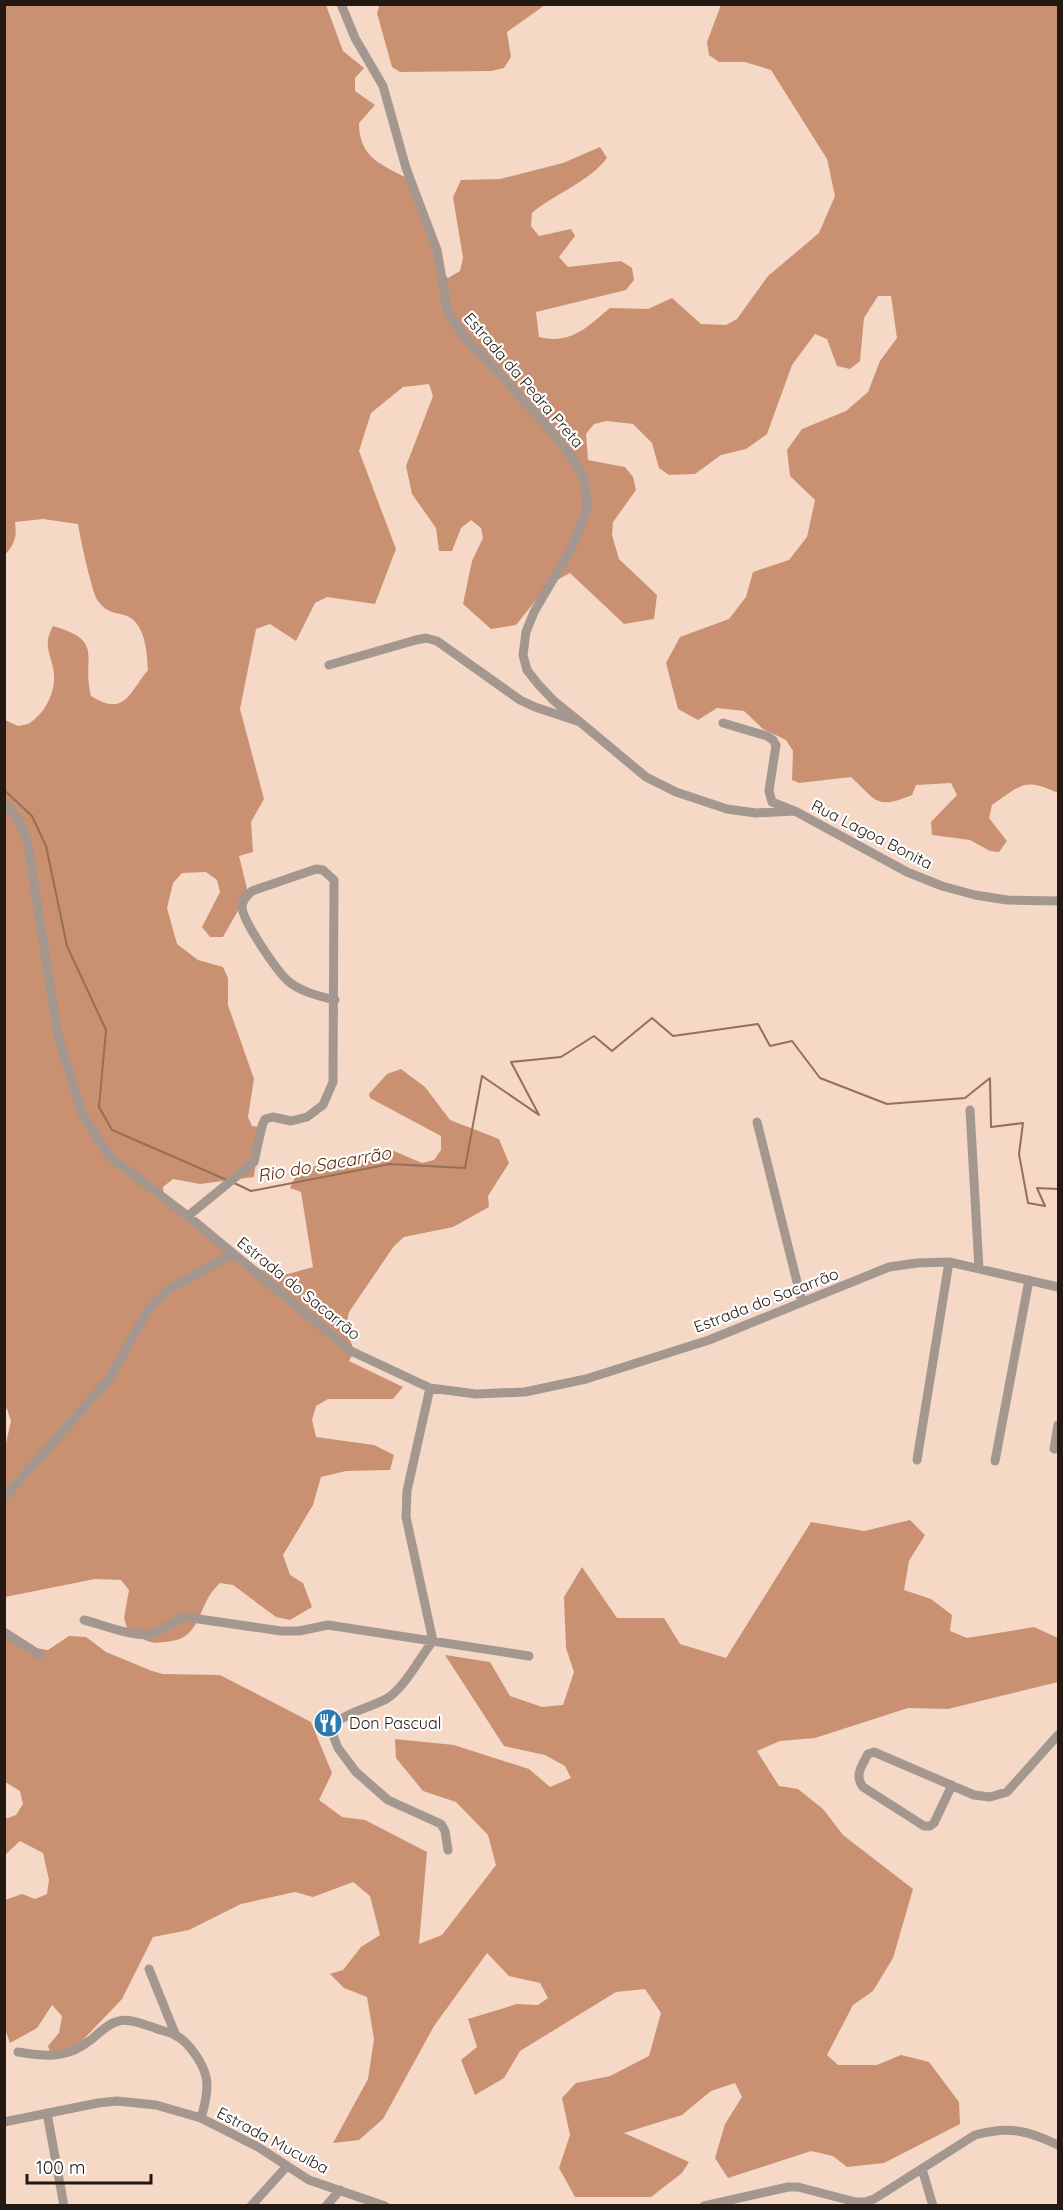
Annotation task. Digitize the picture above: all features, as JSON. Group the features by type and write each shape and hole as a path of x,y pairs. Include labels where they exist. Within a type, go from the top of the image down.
{"street":[{"name":"Estrada da Pedra Preta","path":"341,4 355,38 383,86 406,168 437,250 448,313 464,336 550,429 576,464 584,479 586,512 572,547 534,612 526,632 523,655 527,670 538,684 554,701 580,722"},
{"name":"Rua Lagoa Bonita","path":"329,665 426,638 437,641 520,700 580,722 646,777 676,792 727,809 756,813 795,811 907,872 942,886 996,898 1059,900"},
{"path":"723,723 767,736 773,740 776,745 770,798 772,802 795,811"},
{"name":"Estrada do Sacarrão","path":"4,802 17,818 27,839 58,1036 83,1116 110,1157 188,1216 351,1351 430,1388 476,1394 525,1392 586,1379 709,1340 889,1267 949,1262 1059,1287"},
{"path":"188,1216 254,1162 262,1126 266,1119 273,1117 291,1121 307,1118 323,1105 333,1082 335,1000 334,880 323,870 316,869 252,891 244,898 242,908 253,933 271,960 288,981 306,992 335,1000"},
{"path":"970,1110 979,1269"},
{"path":"757,1122 801,1302"},
{"path":"4,1498 108,1380 147,1312 156,1301 169,1289 234,1254"},
{"path":"917,1460 949,1262"},
{"path":"995,1461 1029,1280"},
{"path":"430,1388 407,1491 406,1517 432,1641 396,1690 387,1698 346,1715 335,1723 333,1735 338,1748 356,1772 388,1800 441,1824 445,1831 448,1850"},
{"path":"1054,1449 1059,1425"},
{"path":"84,1620 141,1635 153,1634 177,1619 185,1617 281,1632 328,1625 529,1656"},
{"path":"4,1632 40,1655"},
{"path":"952,1785 934,1823 924,1826 863,1787 858,1780 858,1774 868,1754 874,1752 952,1785 974,1795 990,1797 1008,1792 1059,1735"},
{"path":"149,1969 176,2036"},
{"path":"18,2052 52,2056 72,2052 114,2023 123,2020 176,2036 189,2047 206,2077 206,2101 201,2118"},
{"name":"Estrada Mucuíba","path":"4,2122 117,2101 156,2105 201,2118 258,2147 309,2180 385,2205"},
{"path":"47,2113 64,2205"},
{"path":"704,2205 788,2187 798,2187 856,2202 865,2202 874,2199 975,2135 992,2131 1015,2129 1036,2134 1059,2145"},
{"path":"251,2205 287,2166"},
{"path":"922,2169 933,2205"},
{"path":"326,2205 340,2190"}],"shaded area":[{"path":"380,4 545,5 507,32 511,57 504,68 491,71 400,72 392,67 377,13"},
{"path":"5,5 326,5 343,51 364,68 355,78 355,91 375,105 359,123 363,145 374,159 409,179 438,267 448,278 460,271 463,258 453,197 461,180 500,179 563,163 600,147 607,158 581,181 532,213 531,226 539,236 571,229 575,236 559,257 568,267 621,261 632,268 634,280 626,290 536,312 539,337 560,339 578,333 610,308 648,309 672,298 701,324 726,325 737,319 768,276 819,233 835,196 827,159 771,70 745,62 719,62 709,55 707,42 721,5 1058,5 1058,793 1030,784 1017,788 992,805 989,818 1007,841 999,852 990,851 970,840 932,835 931,822 957,795 951,783 916,785 912,795 900,800 884,802 872,797 851,777 799,783 792,780 793,751 786,740 763,729 744,711 717,708 698,720 678,709 666,663 680,637 729,619 746,597 753,572 789,560 807,537 815,500 790,476 787,450 802,429 846,411 868,392 880,361 897,338 891,296 878,296 864,318 860,361 850,369 837,366 827,339 815,334 792,365 767,434 746,449 721,455 695,474 669,475 659,468 652,443 633,424 607,421 594,424 586,434 588,460 625,467 633,477 636,490 613,522 612,535 619,559 657,595 654,619 624,624 570,573 548,585 516,625 491,629 463,604 472,561 483,538 481,528 471,520 461,528 452,551 439,551 436,528 412,494 406,466 433,396 429,384 403,387 371,413 359,451 396,549 375,604 327,597 315,603 296,641 270,624 256,629 240,709 264,799 251,822 253,852 239,856 248,893 223,937 210,937 202,927 220,892 217,880 206,872 182,873 173,883 167,908 177,944 198,960 223,967 228,978 228,1005 254,1079 248,1117 252,1126 260,1127 254,1177 200,1184 173,1179 163,1187 164,1199 261,1270 288,1274 313,1267 301,1192 290,1188 298,1171 335,1161 374,1161 389,1149 422,1163 434,1160 441,1150 441,1136 370,1098 369,1094 387,1074 401,1069 425,1087 450,1120 499,1139 509,1163 488,1196 489,1207 453,1227 404,1237 394,1246 349,1312 346,1326 354,1352 349,1361 403,1387 393,1399 328,1399 316,1406 312,1420 316,1437 374,1445 394,1455 390,1470 346,1471 321,1477 313,1505 283,1555 290,1575 303,1583 312,1607 290,1620 276,1617 233,1585 220,1583 207,1600 195,1626 189,1633 182,1638 158,1643 149,1642 128,1631 124,1618 129,1590 121,1580 95,1579 5,1597 4,1452 11,1421 5,1408 5,720 18,726 28,724 41,713 48,702 54,682 48,646 53,626 80,638 86,644 91,696 102,702 111,704 125,700 148,670 145,642 136,623 127,616 107,609 98,601 86,565 78,524 43,519 15,522 14,540 5,555"},
{"path":"910,1520 925,1535 909,1561 904,1590 931,1599 952,1615 950,1631 967,1638 1034,1627 1058,1638 1058,1682 948,1709 908,1708 815,1738 780,1741 757,1751 779,1786 798,1789 823,1809 843,1835 913,1889 893,1958 873,1991 853,2005 827,2055 838,2065 877,2065 901,2055 929,2062 959,2102 960,2124 884,2163 847,2167 833,2156 811,2151 728,2178 715,2158 725,2124 742,2097 735,2083 711,2091 682,2115 624,2133 689,2162 682,2173 651,2197 575,2197 559,2168 570,2135 562,2098 576,2083 610,2076 649,2056 661,2013 645,1989 616,1992 520,2051 504,2078 475,2095 461,2060 477,2047 468,2019 517,2004 538,2005 548,1998 540,1983 509,1976 487,1953 434,2026 383,2119 359,2140 333,2143 368,2079 374,2039 367,1997 344,1988 330,1974 343,1970 361,1947 380,1935 370,1896 353,1882 313,1897 295,1892 241,1904 189,1930 153,1937 122,1999 80,2043 66,2050 50,2052 48,2046 59,2033 62,2016 52,2005 37,2028 10,2043 4,2026 5,1900 22,1894 35,1899 47,1894 49,1880 43,1853 20,1841 5,1855 5,1819 16,1815 23,1804 20,1791 5,1782 5,1633 23,1646 48,1650 69,1636 86,1637 106,1652 152,1671 163,1674 220,1675 311,1722 332,1773 319,1800 342,1817 365,1820 427,1852 419,1944 442,1935 496,1865 488,1835 456,1802 423,1791 396,1758 395,1739 454,1745 529,1769 550,1787 571,1778 565,1766 545,1755 504,1746 445,1655 490,1662 510,1696 542,1707 563,1705 574,1672 566,1648 564,1597 582,1567 617,1618 664,1618 680,1644 726,1658 811,1522 864,1531"}],"waterway":[{"name":"Rio do Sacarrão","path":"4,790 32,816 46,846 67,946 106,1030 99,1107 112,1130 227,1180"},
{"name":"Rio do Sacarrão","path":"232,1182 251,1191 390,1164 465,1168 482,1076 539,1115 511,1062 561,1057 594,1036 612,1051 652,1018 673,1036 758,1024 770,1046 792,1041 820,1078 887,1104 965,1098 990,1078 991,1127 1023,1123 1019,1154 1028,1203 1045,1206 1037,1188 1058,1189"}],"place":[{"name":"Don Pascual","path":"328,1723"}]}
